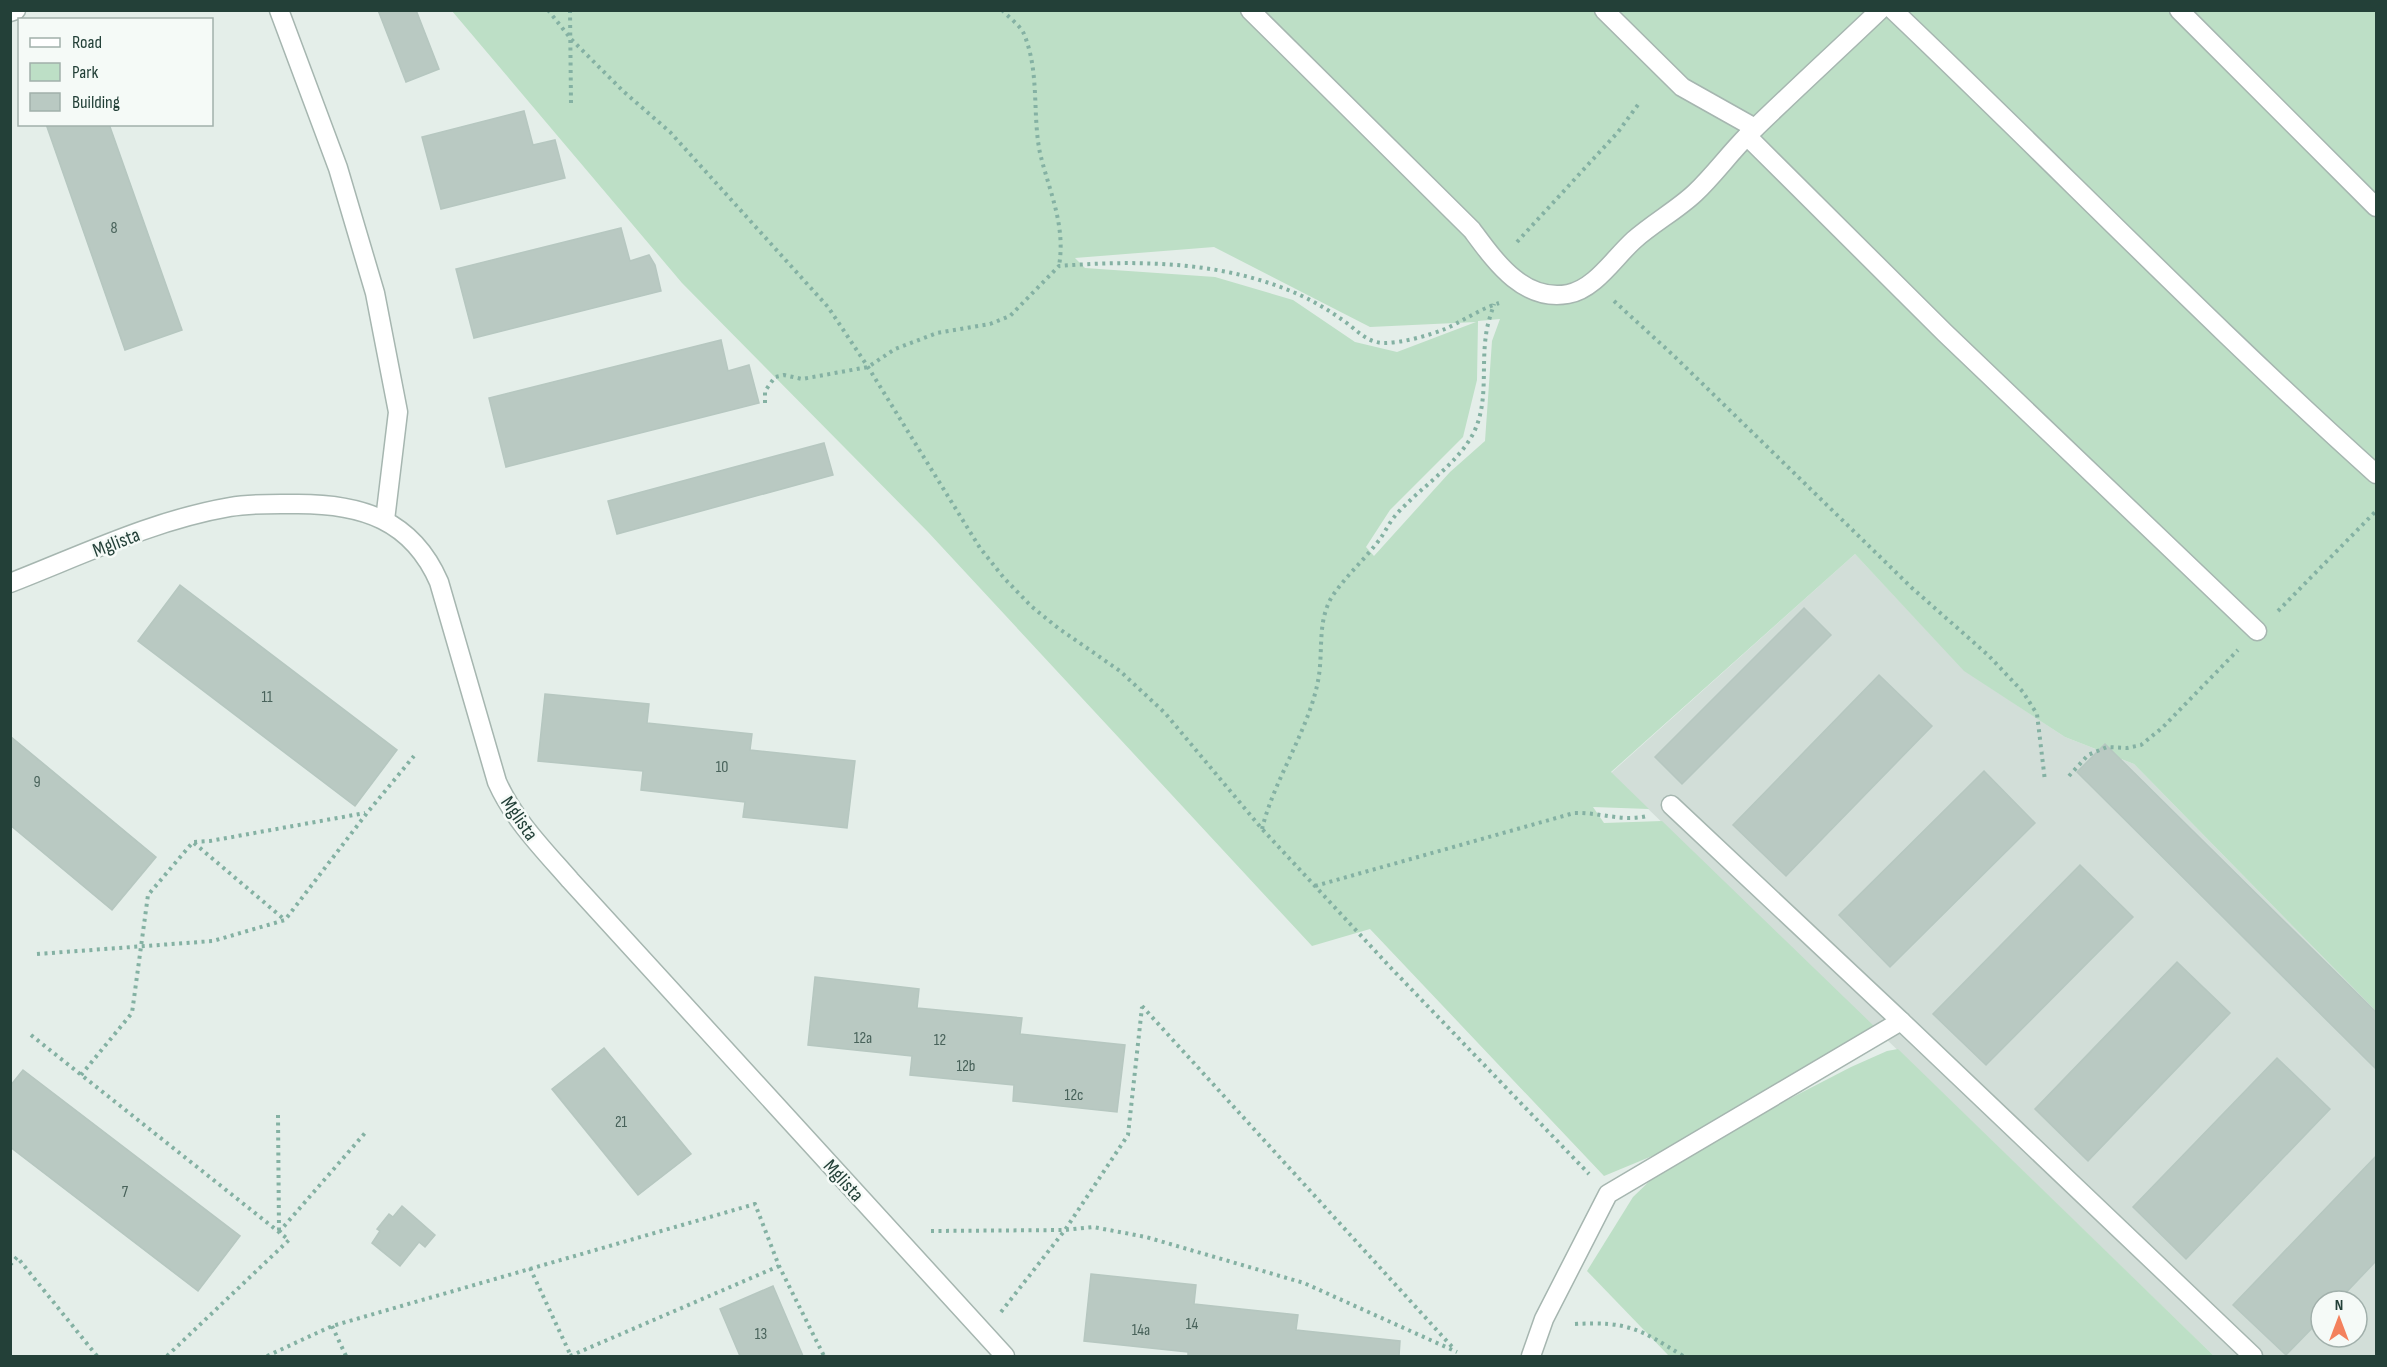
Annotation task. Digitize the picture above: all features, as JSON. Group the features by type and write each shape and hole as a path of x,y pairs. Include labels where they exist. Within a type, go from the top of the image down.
{"street":[{"path":"10,12 16,10"},
{"path":"279,10 338,168 375,293 398,412 385,520"},
{"path":"1250,10 1472,230 1500,268 1535,293 1569,294 1584,288 1596,279 1617,255 1694,194 1751,132 1881,10"},
{"path":"1604,10 1682,87 1751,132 1962,349 2258,631"},
{"path":"1893,10 2172,281 2376,474"},
{"path":"2179,10 2376,207"},
{"name":"Mglista","path":"10,583 133,535 189,517 231,507 274,504 341,506 385,520 403,532 416,545 434,571 497,782 519,821 1005,1356"},
{"path":"1672,806 2253,1356"},
{"path":"1531,1356 1544,1319 1608,1194 1901,1021"}],"path":[{"path":"549,10 571,39 623,91 670,132 828,307 868,367 980,548 1004,578 1031,606 1058,628 1120,671 1165,713 1262,830 1608,1194"},
{"path":"570,10 571,104"},
{"path":"765,403 765,391 775,377 784,375 802,379 868,367 895,349 937,333 990,324 1010,315 1059,266 1062,249 1059,216 1040,151 1033,69 1023,32 1002,10"},
{"path":"1262,830 1279,780 1314,695 1320,667 1320,641 1324,613 1333,596 1380,539 1394,517 1452,460 1472,435 1479,418 1483,398 1486,335 1500,268 1519,238 1618,132 1640,102"},
{"path":"1059,266 1122,263 1230,271 1257,278 1295,293 1344,321 1362,337 1381,343 1444,329 1481,310"},
{"path":"1596,279 1617,304 1680,362 1912,588 1988,655 2023,692 2037,714 2045,781"},
{"path":"2069,776 2088,756 2107,747 2127,748 2141,745 2162,728 2376,512"},
{"path":"37,954 213,941 285,920 414,756"},
{"path":"1315,886 1574,813 1587,812 1620,819 1642,818 1672,806"},
{"path":"81,1075 132,1013 148,895 193,842 210,842 367,813"},
{"path":"193,842 285,920"},
{"path":"927,1232 1065,1230 1093,1227 1146,1237 1304,1283 1457,1352 1142,1006 1128,1135 1065,1230 985,1335"},
{"path":"31,1035 289,1240 167,1356"},
{"path":"278,1114 279,1232"},
{"path":"279,1232 365,1134"},
{"path":"267,1356 332,1326 755,1204 779,1266 824,1356"},
{"path":"10,1265 17,1257 98,1356"},
{"path":"530,1268 571,1356 779,1266"},
{"path":"1544,1319 1574,1324 1606,1323 1633,1328 1683,1356"},
{"path":"332,1326 346,1356"}],"shaded area":[{"path":"1855,554 1965,671 2065,737 2134,764 2376,1011 2376,1356 2214,1356 1611,773"}],"green space":[{"path":"452,11 2376,11 2376,1011 2134,764 2065,737 1964,671 1855,554 1611,772 1649,809 1593,807 1604,823 1662,821 1876,1028 1657,1154 1604,1176 1370,929 1312,946 928,532 682,283","holes":["1214,247 1370,327 1476,322 1397,352 1355,342 1293,300 1215,277 1085,268 1075,258","1500,319 1492,341 1485,441 1450,472 1374,556 1366,547 1390,510 1463,437 1477,380 1478,321"]},
{"path":"1898,1049 2214,1356 1669,1356 1587,1271 1633,1197 1661,1170 1687,1152 1851,1067 1887,1051"}],"building":[{"path":"378,10 416,10 439,69 406,82"},
{"path":"524,111 533,145 555,140 565,178 441,209 422,137"},
{"path":"47,126 110,126 182,330 125,350"},
{"path":"621,228 630,261 649,255 655,265 661,291 474,338 456,269"},
{"path":"721,340 728,371 749,365 759,403 506,467 489,398"},
{"path":"824,443 833,475 617,534 608,501"},
{"path":"180,585 397,750 355,806 138,641"},
{"path":"1804,608 1831,635 1682,784 1655,757"},
{"path":"1879,675 1932,726 1786,876 1733,825"},
{"path":"545,694 649,704 647,723 752,734 750,750 855,761 847,828 743,817 745,802 641,790 643,771 538,761"},
{"path":"10,736 156,857 112,910 10,825"},
{"path":"2105,744 2376,1012 2376,1069 2077,772"},
{"path":"1984,771 2035,823 1890,967 1839,915"},
{"path":"2080,865 2133,917 1986,1065 1933,1014"},
{"path":"2177,962 2230,1013 2088,1161 2035,1109"},
{"path":"815,977 919,989 917,1008 1022,1018 1020,1034 1125,1045 1117,1112 1013,1101 1014,1085 910,1075 912,1056 808,1045"},
{"path":"604,1048 691,1154 638,1195 552,1089"},
{"path":"2277,1058 2330,1109 2186,1259 2133,1207"},
{"path":"23,1070 240,1236 198,1291 10,1147 10,1086"},
{"path":"2376,1156 2376,1261 2349,1289 2309,1289 2309,1331 2286,1355 2233,1305"},
{"path":"402,1206 435,1235 425,1247 419,1242 400,1266 372,1243 380,1231 377,1229 389,1214 393,1217"},
{"path":"1091,1274 1196,1285 1194,1304 1298,1315 1296,1330 1400,1341 1399,1356 1188,1356 1188,1352 1084,1341"},
{"path":"773,1286 803,1356 740,1356 720,1309"}]}
